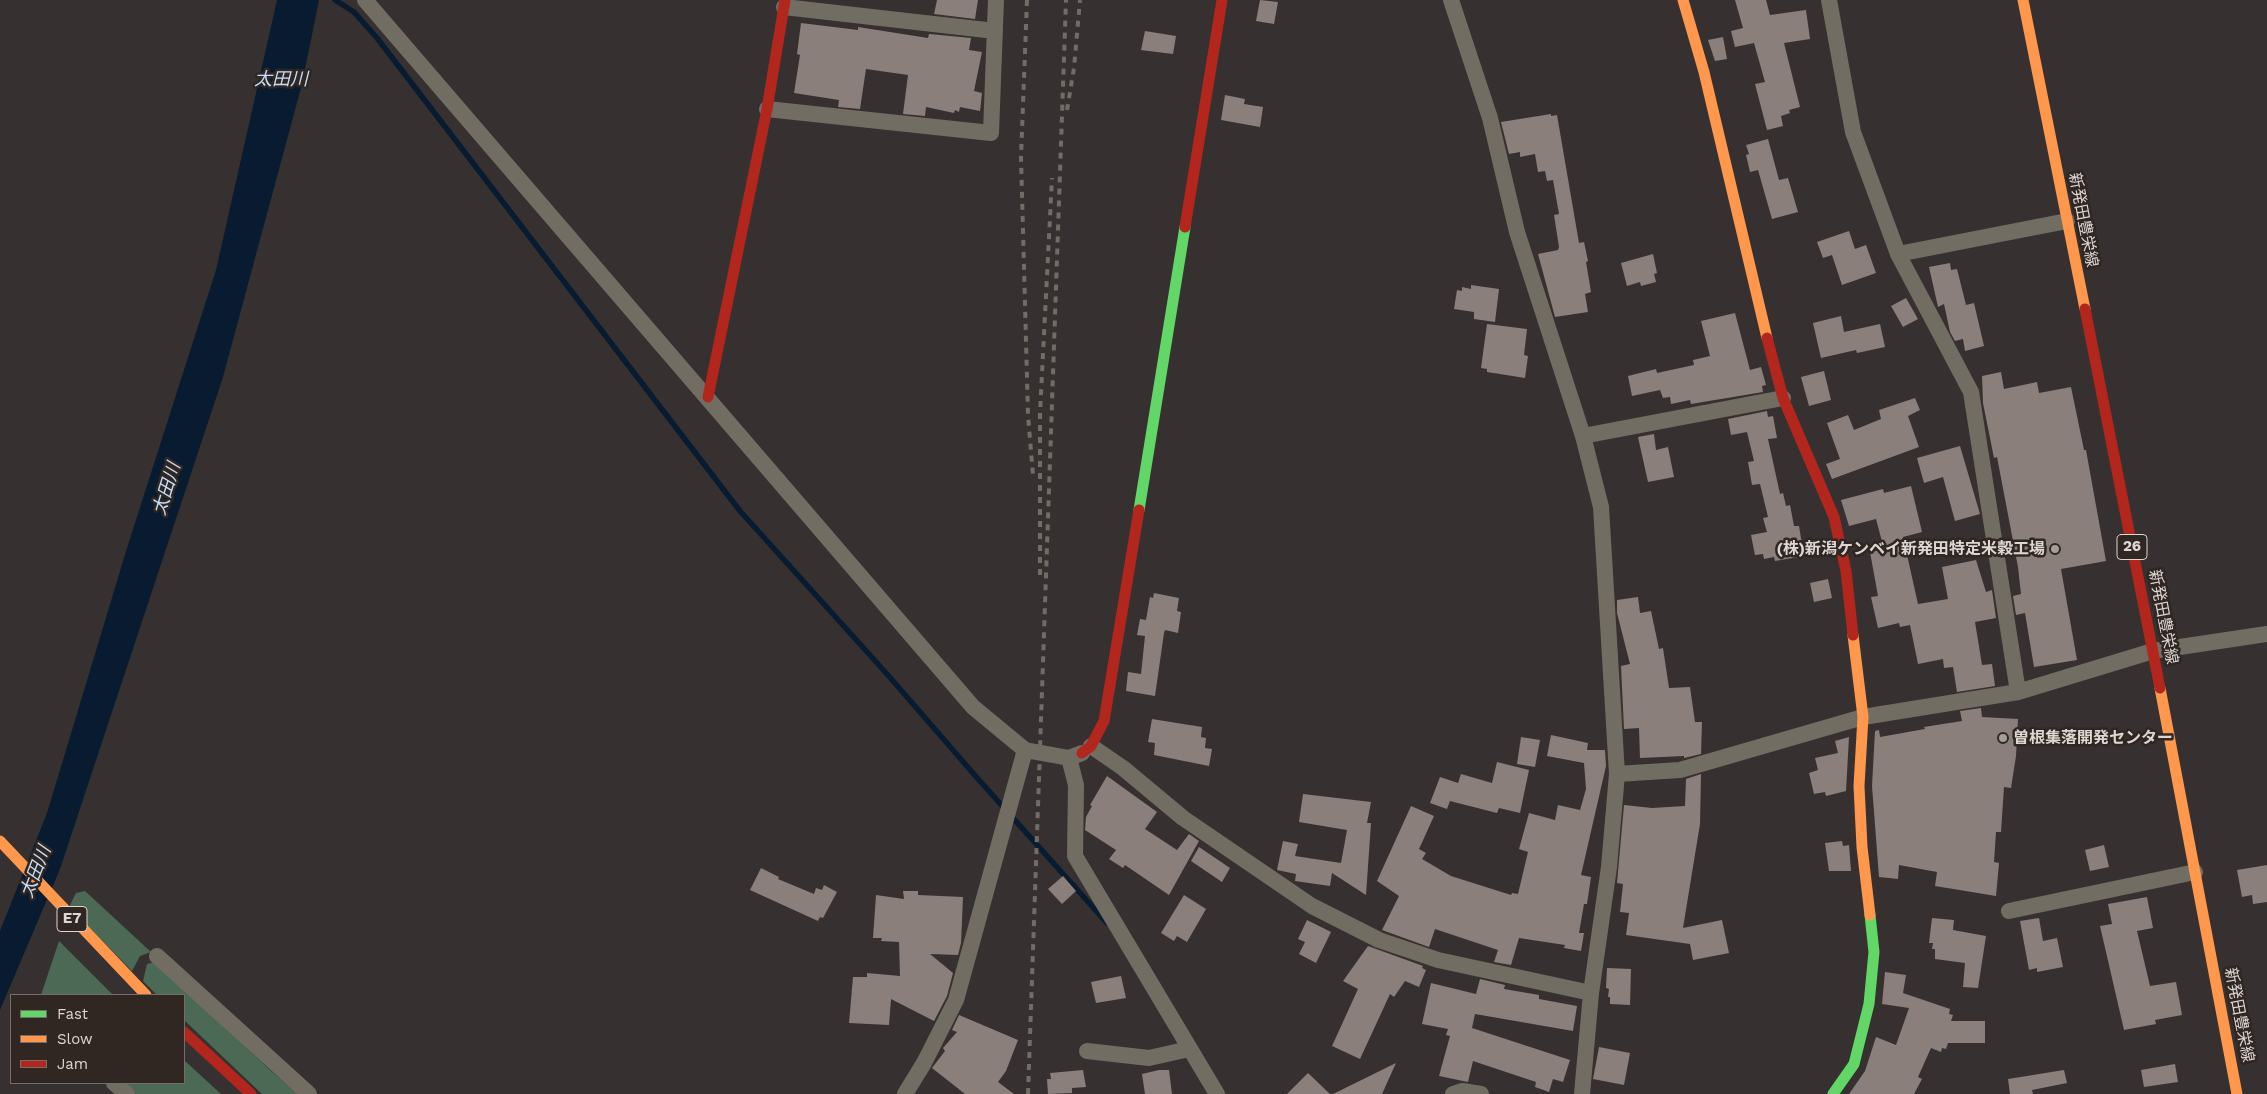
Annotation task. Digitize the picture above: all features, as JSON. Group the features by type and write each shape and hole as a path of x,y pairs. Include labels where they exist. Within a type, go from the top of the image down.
{"main road":[{"path":"1081,752 1104,721 1222,0"},
{"path":"1683,0 1704,72 1754,295 1782,398 1834,517 1846,571 1863,717 1859,786 1862,847 1874,952 1869,1004 1854,1064 1833,1094"},
{"name":"新発田豊栄線","path":"2023,0 2153,651 2237,1094"},
{"path":"708,397 785,3"},
{"name":"E7","path":"0,841 145,994"},
{"path":"185,1033 251,1094"}],"street":[{"path":"365,0 973,707 1025,750 1081,752 1123,768 1183,818 1304,900 1379,940 1438,960 1592,993"},
{"path":"766,108 991,133 996,0"},
{"path":"1451,0 1490,118 1517,232 1582,436 1601,507 1617,774 1609,867 1592,993 1587,1093"},
{"path":"1829,0 1853,132 1898,254 1971,392 2018,692"},
{"path":"785,3 995,31"},
{"path":"1898,254 2066,221"},
{"path":"1582,436 1782,398"},
{"path":"1617,774 1680,770 1863,717 2018,692 2153,651 2267,634"},
{"path":"905,1094 924,1063 956,1000 1025,750"},
{"path":"1081,752 1076,785 1075,856 1216,1094"},
{"path":"2009,911 2195,872"},
{"path":"157,956 309,1094"},
{"path":"1087,1051 1149,1058 1189,1049"},
{"path":"115,1084 127,1094"},
{"path":"1452,1094 1462,1091 1481,1094"}],"green space":[{"path":"85,891 151,952 140,956 132,971 69,907 76,893"},
{"path":"59,941 112,994 41,994"},
{"path":"155,962 298,1094 262,1094 185,1021 185,994 156,994 143,981 147,964"},
{"path":"185,1061 221,1094 136,1094 124,1084 185,1084"}],"water":[{"name":"太田川","path":"277,0 319,0 302,84 223,377 60,869 0,1010 0,931 47,813 127,548 216,270"}],"building":[{"path":"937,0 978,0 975,19 934,14"},
{"path":"1260,0 1278,2 1274,24 1256,21"},
{"path":"1735,0 1766,0 1770,15 1806,10 1810,39 1784,43 1800,107 1789,110 1790,113 1781,116 1783,126 1767,130 1755,84 1765,82 1754,43 1735,47 1731,31 1743,28"},
{"path":"801,23 858,30 858,27 928,38 929,34 971,38 969,50 982,52 974,91 982,93 980,111 960,107 959,112 955,110 954,113 926,107 925,116 903,114 908,75 866,69 860,109 838,107 839,100 794,93 800,55 797,54"},
{"path":"1145,31 1176,36 1173,54 1141,50"},
{"path":"1723,37 1727,59 1715,61 1708,40"},
{"path":"1225,95 1245,99 1244,104 1263,107 1260,127 1221,120"},
{"path":"1551,114 1551,116 1557,115 1579,243 1584,242 1588,261 1586,262 1591,292 1585,294 1588,312 1555,317 1538,254 1558,250 1559,247 1554,215 1559,214 1553,180 1547,181 1545,171 1538,172 1535,154 1520,157 1520,152 1509,154 1501,122"},
{"path":"1768,139 1779,180 1788,178 1798,212 1772,219 1758,170 1750,172 1746,155 1749,154 1746,145"},
{"path":"1849,231 1855,249 1866,245 1876,273 1842,285 1832,255 1823,258 1817,242"},
{"path":"1653,254 1657,273 1654,274 1656,282 1641,286 1640,282 1627,286 1621,263"},
{"path":"1950,263 1951,270 1957,269 1966,305 1974,303 1984,346 1965,351 1963,339 1955,341 1950,332 1944,304 1938,307 1929,267"},
{"path":"1471,285 1499,289 1495,322 1474,319 1474,312 1454,309 1457,290 1462,291 1462,287 1471,289"},
{"path":"1906,298 1918,319 1903,327 1891,306"},
{"path":"1735,313 1750,370 1761,367 1766,385 1762,386 1763,392 1691,404 1690,400 1671,404 1670,397 1663,398 1660,390 1632,396 1628,376 1656,369 1657,373 1694,365 1693,360 1710,356 1701,321"},
{"path":"1841,316 1844,332 1880,324 1885,347 1857,353 1856,350 1821,358 1813,323"},
{"path":"1487,324 1527,329 1524,355 1528,356 1525,378 1487,372 1487,369 1481,368"},
{"path":"1824,371 1831,400 1809,406 1801,377"},
{"name":"(株)新潟ケンベイ新発田特定米穀工場","path":"2001,372 2004,389 2037,382 2039,393 2071,387 2084,450 2086,450 2106,561 2061,569 2077,660 2034,667 2025,613 2016,615 2013,596 2021,594 2018,567 1997,457 1994,458 1983,403 1982,376"},
{"path":"1915,398 1920,410 1908,416 1919,447 1832,479 1826,464 1840,459 1827,423 1848,415 1854,430 1881,419 1879,410"},
{"path":"1767,411 1768,417 1773,416 1777,438 1768,439 1780,494 1783,493 1786,506 1790,505 1794,526 1799,526 1804,556 1775,561 1774,557 1764,559 1763,554 1755,555 1751,535 1767,532 1763,518 1768,517 1760,484 1752,485 1748,462 1754,461 1747,432 1731,435 1728,419"},
{"path":"1654,434 1656,450 1668,447 1674,477 1648,482 1638,437"},
{"path":"1960,446 1980,514 1955,521 1943,477 1924,483 1917,458"},
{"path":"1911,486 1922,532 1903,537 1918,604 1948,599 1942,567 1976,560 1986,592 1992,590 1996,618 1975,622 1982,665 1992,664 1995,686 1957,692 1953,667 1944,668 1943,659 1918,664 1910,625 1900,627 1899,623 1878,628 1871,597 1878,596 1870,552 1884,549 1876,519 1849,526 1841,500 1883,489 1884,493"},
{"path":"1828,579 1832,598 1814,602 1810,583"},
{"path":"1154,593 1179,598 1177,611 1181,612 1178,633 1165,630 1164,633 1155,696 1126,691 1128,672 1141,674 1145,636 1137,635 1140,619 1146,620 1150,597 1153,598"},
{"path":"1638,597 1640,613 1651,611 1659,649 1663,648 1669,688 1690,687 1695,722 1702,722 1701,754 1684,758 1684,756 1640,758 1639,728 1624,729 1621,666 1630,664 1617,613 1617,600"},
{"path":"1981,708 1982,717 2018,719 2016,756 2011,788 2004,787 2001,832 1996,832 1994,862 1999,863 1996,896 1935,886 1937,872 1899,865 1898,879 1879,877 1872,786 1875,731 1879,730 1880,737 1962,721 1960,711"},
{"path":"1152,719 1202,727 1201,737 1206,738 1205,748 1212,749 1209,766 1154,755 1155,743 1148,742"},
{"path":"1551,735 1588,743 1587,750 1605,750 1606,766 1581,875 1591,877 1587,904 1584,904 1579,933 1584,933 1581,951 1564,948 1565,945 1519,938 1511,965 1494,962 1498,950 1435,929 1429,947 1382,930 1399,896 1377,881 1411,806 1434,816 1419,849 1426,853 1422,859 1451,876 1511,895 1512,893 1518,894 1528,852 1519,849 1529,813 1555,820 1558,805 1580,810 1586,789 1584,763 1547,756"},
{"path":"1521,737 1540,740 1535,767 1517,764"},
{"path":"1849,737 1846,791 1826,796 1825,792 1814,794 1809,773 1818,770 1815,758 1838,753 1835,741"},
{"path":"1497,762 1529,770 1520,813 1499,808 1497,813 1450,801 1447,809 1430,803 1440,777 1458,783 1461,774 1492,783"},
{"path":"1701,774 1700,824 1683,928 1722,920 1729,953 1693,960 1690,944 1626,935 1629,913 1620,912 1623,884 1617,883 1624,805 1652,808 1685,806 1686,779"},
{"path":"1107,776 1157,812 1145,829 1177,850 1189,834 1199,841 1169,895 1125,865 1123,868 1109,859 1116,850 1085,830 1086,817 1092,806 1090,805"},
{"path":"1303,794 1371,802 1367,823 1371,823 1366,895 1332,873 1330,886 1295,881 1296,874 1277,870 1283,841 1298,844 1295,856 1341,863 1347,830 1299,822"},
{"path":"1842,841 1843,846 1849,845 1851,871 1829,871 1825,843"},
{"path":"2104,845 2109,867 2090,871 2085,850"},
{"path":"1199,847 1230,868 1222,882 1191,861"},
{"path":"2267,865 2267,902 2253,904 2252,895 2242,897 2237,870"},
{"path":"761,868 779,877 778,879 814,894 816,888 822,890 824,885 837,892 823,918 820,917 818,921 750,890"},
{"path":"1063,876 1076,891 1062,904 1048,889"},
{"path":"903,891 918,891 918,895 963,897 961,943 958,955 930,954 953,973 947,996 934,1021 891,999 889,1025 849,1023 853,977 867,977 867,973 900,976 899,942 881,941 882,938 873,938 876,895 904,899"},
{"path":"1184,895 1206,909 1187,942 1177,936 1174,941 1161,933"},
{"path":"2147,897 2153,928 2137,931 2150,986 2176,982 2182,1015 2155,1020 2156,1024 2124,1030 2100,926 2112,924 2108,904"},
{"path":"1932,918 1954,920 1953,930 1986,936 1978,988 1963,987 1965,963 1935,959 1935,949 1932,949 1933,943 1929,943"},
{"path":"2039,918 2043,941 2057,938 2063,967 2037,972 2037,968 2029,970 2020,921"},
{"path":"1307,920 1331,932 1316,963 1299,954 1305,942 1298,939"},
{"path":"1368,946 1423,966 1422,968 1426,970 1419,987 1405,981 1394,997 1390,994 1360,1059 1332,1046 1358,989 1343,981"},
{"path":"1607,968 1631,969 1630,1005 1610,1004 1610,997 1608,997 1609,989 1606,988"},
{"path":"1885,972 1906,975 1903,993 1950,1009 1949,1014 1953,1015 1951,1021 1985,1021 1985,1043 1948,1043 1946,1049 1942,1048 1941,1052 1931,1048 1918,1077 1922,1079 1914,1094 1849,1094 1865,1071 1876,1037 1896,1045 1909,1008 1882,1004"},
{"path":"1121,976 1126,998 1096,1003 1091,982"},
{"path":"1480,979 1505,985 1504,989 1539,995 1539,999 1577,1006 1573,1031 1475,1014 1472,1028 1570,1060 1563,1082 1553,1079 1549,1092 1535,1087 1536,1082 1473,1061 1468,1082 1439,1076 1450,1036 1446,1035 1448,1029 1422,1024 1431,983 1476,994"},
{"path":"959,1015 1018,1040 1006,1071 998,1082 1014,1094 965,1094 932,1068 945,1051 943,1048 957,1032 952,1030"},
{"path":"1599,1047 1630,1053 1624,1085 1593,1079"},
{"path":"1396,1063 1382,1094 1333,1094"},
{"path":"2175,1064 2178,1082 2144,1087 2141,1070"},
{"path":"1083,1070 1086,1087 1072,1088 1072,1093 1048,1094 1047,1079 1051,1079 1050,1073"},
{"path":"1169,1070 1172,1094 1145,1094 1142,1074"},
{"path":"2064,1070 2067,1083 2032,1090 2033,1094 2010,1094 2008,1079"},
{"path":"1308,1073 1330,1094 1287,1094"}],"waterway":[{"path":"335,0 354,12 377,38 740,511 1107,923"}],"railway":[{"path":"1027,0 1021,157 1028,415 1033,475"},
{"path":"1028,1094 1066,0"},
{"path":"1067,110 1074,68 1080,0"},
{"path":"1040,575 1040,413 1052,178"}],"traffic: fast":[{"path":"1139,510 1185,227"},
{"path":"1833,1094 1854,1064 1869,1004 1874,952 1870,915"}],"traffic: slow":[{"path":"1683,0 1704,72 1767,338"},
{"path":"2023,0 2085,309"},
{"path":"1853,635 1863,717 1859,786 1862,847 1870,915"},
{"path":"2160,688 2237,1094"},
{"path":"0,841 145,994"}],"traffic: jam":[{"path":"708,397 767,109 785,0"},
{"path":"1185,227 1222,0"},
{"path":"2085,309 2160,688"},
{"path":"1767,338 1783,398 1834,517 1846,571 1853,635"},
{"path":"1082,753 1091,746 1104,721 1139,510"},
{"path":"185,1033 251,1094"}],"place":[{"name":"(株)新潟ケンベイ新発田特定米穀工場","path":"2055,549"},
{"name":"曽根集落開発センター","path":"2003,738"}]}
